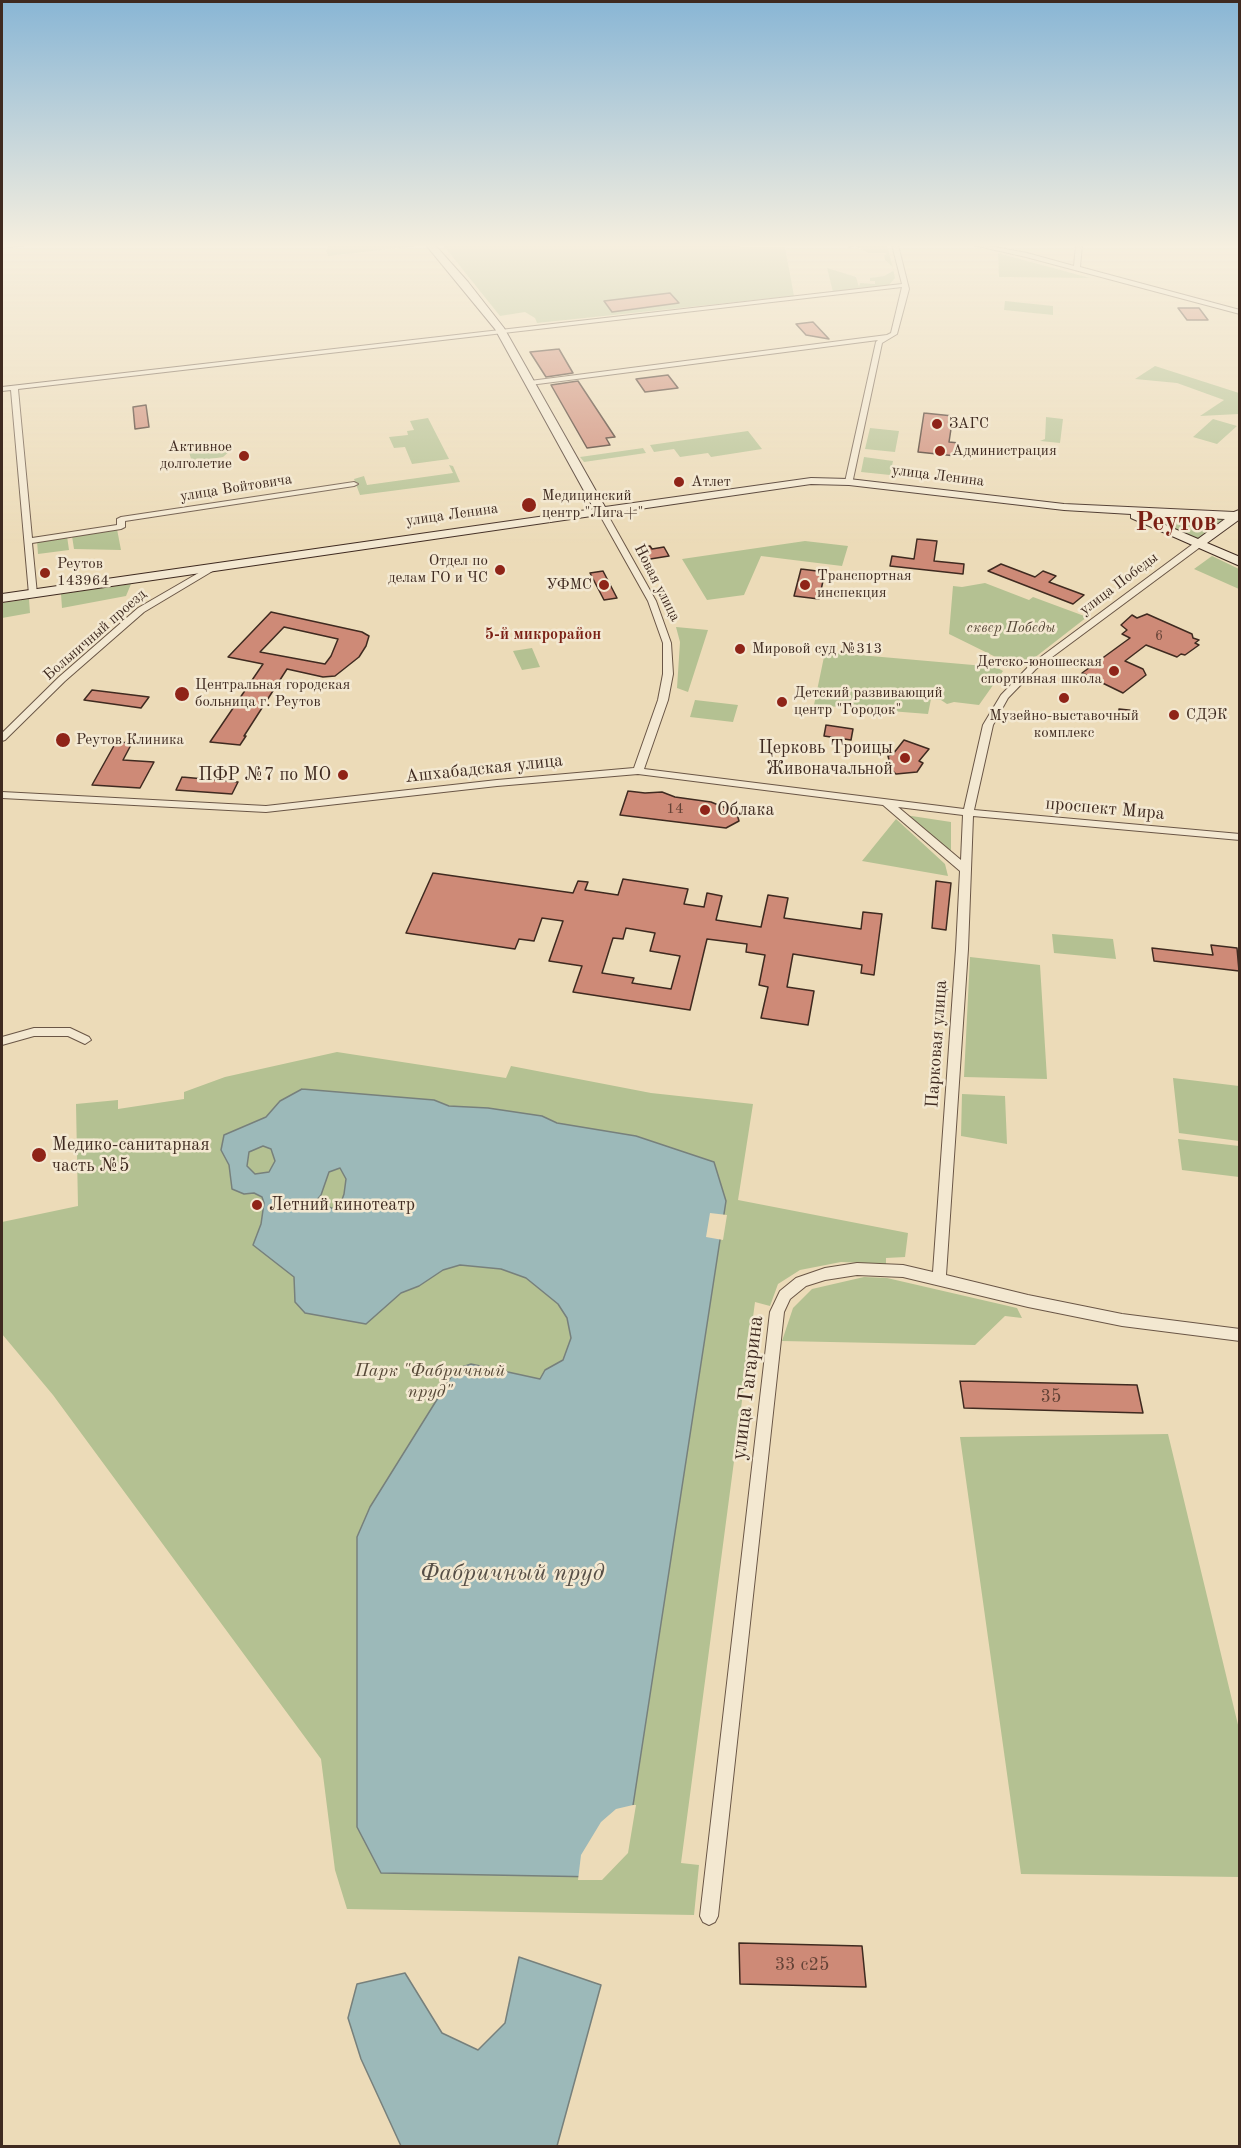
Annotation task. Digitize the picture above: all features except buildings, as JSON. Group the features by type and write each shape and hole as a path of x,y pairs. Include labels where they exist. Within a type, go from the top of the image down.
{"street":[{"path":"2,389 379,345"},
{"name":"Новая улица","path":"509,345 652,600 667,643 668,674 663,700 638,771"},
{"path":"530,383 822,345"},
{"path":"849,482 878,345"},
{"path":"14,388 33,594"},
{"name":"улица Ленина","path":"2,598 784,483 849,482 1051,506 1238,515"},
{"name":"улица Войтовича","path":"28,542 121,527 121,519 354,484"},
{"name":"улица Ленина","path":"1123,510 1200,543"},
{"name":"улица Победы","path":"968,812 988,724 1004,697 1033,668 1238,515"},
{"path":"1200,543 1239,562"},
{"name":"Больничный проезд","path":"2,738 62,679 141,610 217,566"},
{"name":"Ашхабадская улица","path":"2,795 266,809 497,783 638,771 968,812"},
{"path":"886,802 965,869"},
{"name":"проспект Мира","path":"968,812 1239,837"},
{"name":"Парковая улица","path":"939,1279 962,949 968,812"},
{"path":"2,1041 34,1032 70,1032 85,1040"},
{"name":"улица Гагарина","path":"709,1916 777,1312 785,1295 801,1282 825,1274 857,1269 903,1271 1028,1301 1122,1320 1239,1335"}],"green space":[{"path":"1155,366 1239,393 1239,414 1200,416 1224,400 1177,383 1135,379"},
{"path":"1046,417 1063,419 1060,443 1040,441 1045,439"},
{"path":"428,418 449,459 412,464 405,447 394,448 389,437 408,435 407,431 414,430 410,421"},
{"path":"1213,419 1237,426 1217,444 1193,437"},
{"path":"870,428 899,431 895,452 865,449"},
{"path":"748,431 762,449 711,457 708,453 680,457 674,449 654,452 650,445"},
{"path":"230,443 231,450 223,457 192,462 188,449"},
{"path":"643,448 646,453 584,462 580,457"},
{"path":"864,457 893,461 890,475 861,472"},
{"path":"449,465 453,466 460,482 360,495 354,479 364,476 367,485 453,473"},
{"path":"1138,514 1224,519 1197,540"},
{"path":"117,529 121,550 74,549 72,536"},
{"path":"67,536 69,550 38,554 37,541"},
{"path":"805,541 848,546 842,566 761,556 744,595 707,600 682,559"},
{"path":"1212,556 1239,569 1239,589 1194,569"},
{"name":"сквер Победы","path":"985,583 1029,600 1033,597 1087,617 1020,669 949,634 953,586 962,587"},
{"path":"131,584 126,596 62,608 61,594"},
{"path":"29,599 30,613 2,618 2,603"},
{"path":"676,627 708,630 688,692 677,688 680,642"},
{"path":"532,648 540,667 522,670 513,651"},
{"path":"825,652 996,667 1003,671 979,705 954,702 947,704 941,700 931,699 928,714 814,705"},
{"path":"695,700 738,705 733,722 690,717"},
{"path":"905,815 951,822 951,855"},
{"path":"896,819 945,864 948,876 862,861"},
{"path":"1052,934 1113,939 1116,959 1054,953"},
{"path":"970,957 1040,965 1047,1079 964,1077"},
{"name":"Парк \"Фабричный пруд\"","path":"337,1052 506,1078 511,1066 651,1093 753,1104 738,1200 908,1233 905,1257 886,1258 886,1264 841,1262 800,1270 778,1284 770,1306 755,1302 681,1863 699,1865 694,1915 347,1909 335,1870 321,1759 53,1395 2,1334 2,1222 78,1206 76,1104 118,1100 118,1109 184,1099 184,1092 225,1077"},
{"path":"1173,1078 1239,1086 1239,1141 1179,1133"},
{"path":"962,1094 1005,1096 1007,1144 961,1136"},
{"path":"1178,1139 1239,1146 1239,1177 1182,1170"},
{"path":"864,1277 887,1278 1017,1308 1022,1318 1005,1316 975,1345 782,1341 793,1308 812,1289"},
{"path":"1168,1434 1239,1729 1239,1877 1021,1874 960,1437"}],"water":[{"name":"Фабричный пруд","path":"302,1089 434,1100 449,1106 488,1108 542,1116 557,1123 636,1136 714,1162 726,1201 626,1851 600,1877 381,1873 357,1827 357,1537 370,1507 456,1369 471,1364 540,1379 545,1370 563,1360 571,1338 567,1318 558,1304 526,1278 501,1269 460,1265 443,1270 419,1286 401,1293 366,1324 305,1313 295,1302 294,1277 253,1245 261,1224 264,1203 262,1197 254,1193 244,1194 232,1189 229,1165 221,1150 224,1135 266,1117 280,1101","holes":["263,1146 271,1149 275,1161 269,1172 255,1174 247,1166 249,1152","340,1168 346,1179 338,1211 316,1201 321,1195 329,1172"]},
{"path":"519,1957 601,1985 557,2146 401,2146 361,2059 348,2018 357,1984 405,1973 442,2033 478,2050 505,2023"}],"pier":[{"path":"710,1213 727,1215 723,1240 706,1237"},
{"path":"636,1805 628,1853 602,1880 578,1880 581,1855 601,1822 616,1809"}],"place":[{"name":"ЗАГС","path":"937,424"},
{"name":"Администрация","path":"940,451"},
{"name":"Активное долголетие","path":"244,456"},
{"name":"Атлет","path":"679,482"},
{"name":"Медицинский центр \"Лига+\"","path":"529,505"},
{"name":"Отдел по делам ГО и ЧС","path":"500,570"},
{"name":"Реутов 143964","path":"45,573"},
{"name":"УФМС","path":"604,585"},
{"name":"Транспортная инспекция","path":"805,585"},
{"name":"Мировой суд №313","path":"740,649"},
{"name":"Детско-юношеская спортивная школа","path":"1114,671"},
{"name":"Центральная городская больница г. Реутов","path":"182,694"},
{"name":"Музейно-выставочный комплекс","path":"1064,698"},
{"name":"Детский развивающий центр \"Городок\"","path":"782,702"},
{"name":"СДЭК","path":"1174,715"},
{"name":"Реутов Клиника","path":"63,740"},
{"name":"Церковь Троицы Живоначальной","path":"905,758"},
{"name":"ПФР №7 по МО","path":"343,775"},
{"name":"Облака","path":"705,810"},
{"name":"Медико-санитарная часть №5","path":"39,1155"},
{"name":"Летний кинотеатр","path":"257,1205"}],"district":[{"name":"Реутов","path":"1176,523"},
{"name":"5-й микрорайон","path":"543,635"}]}
